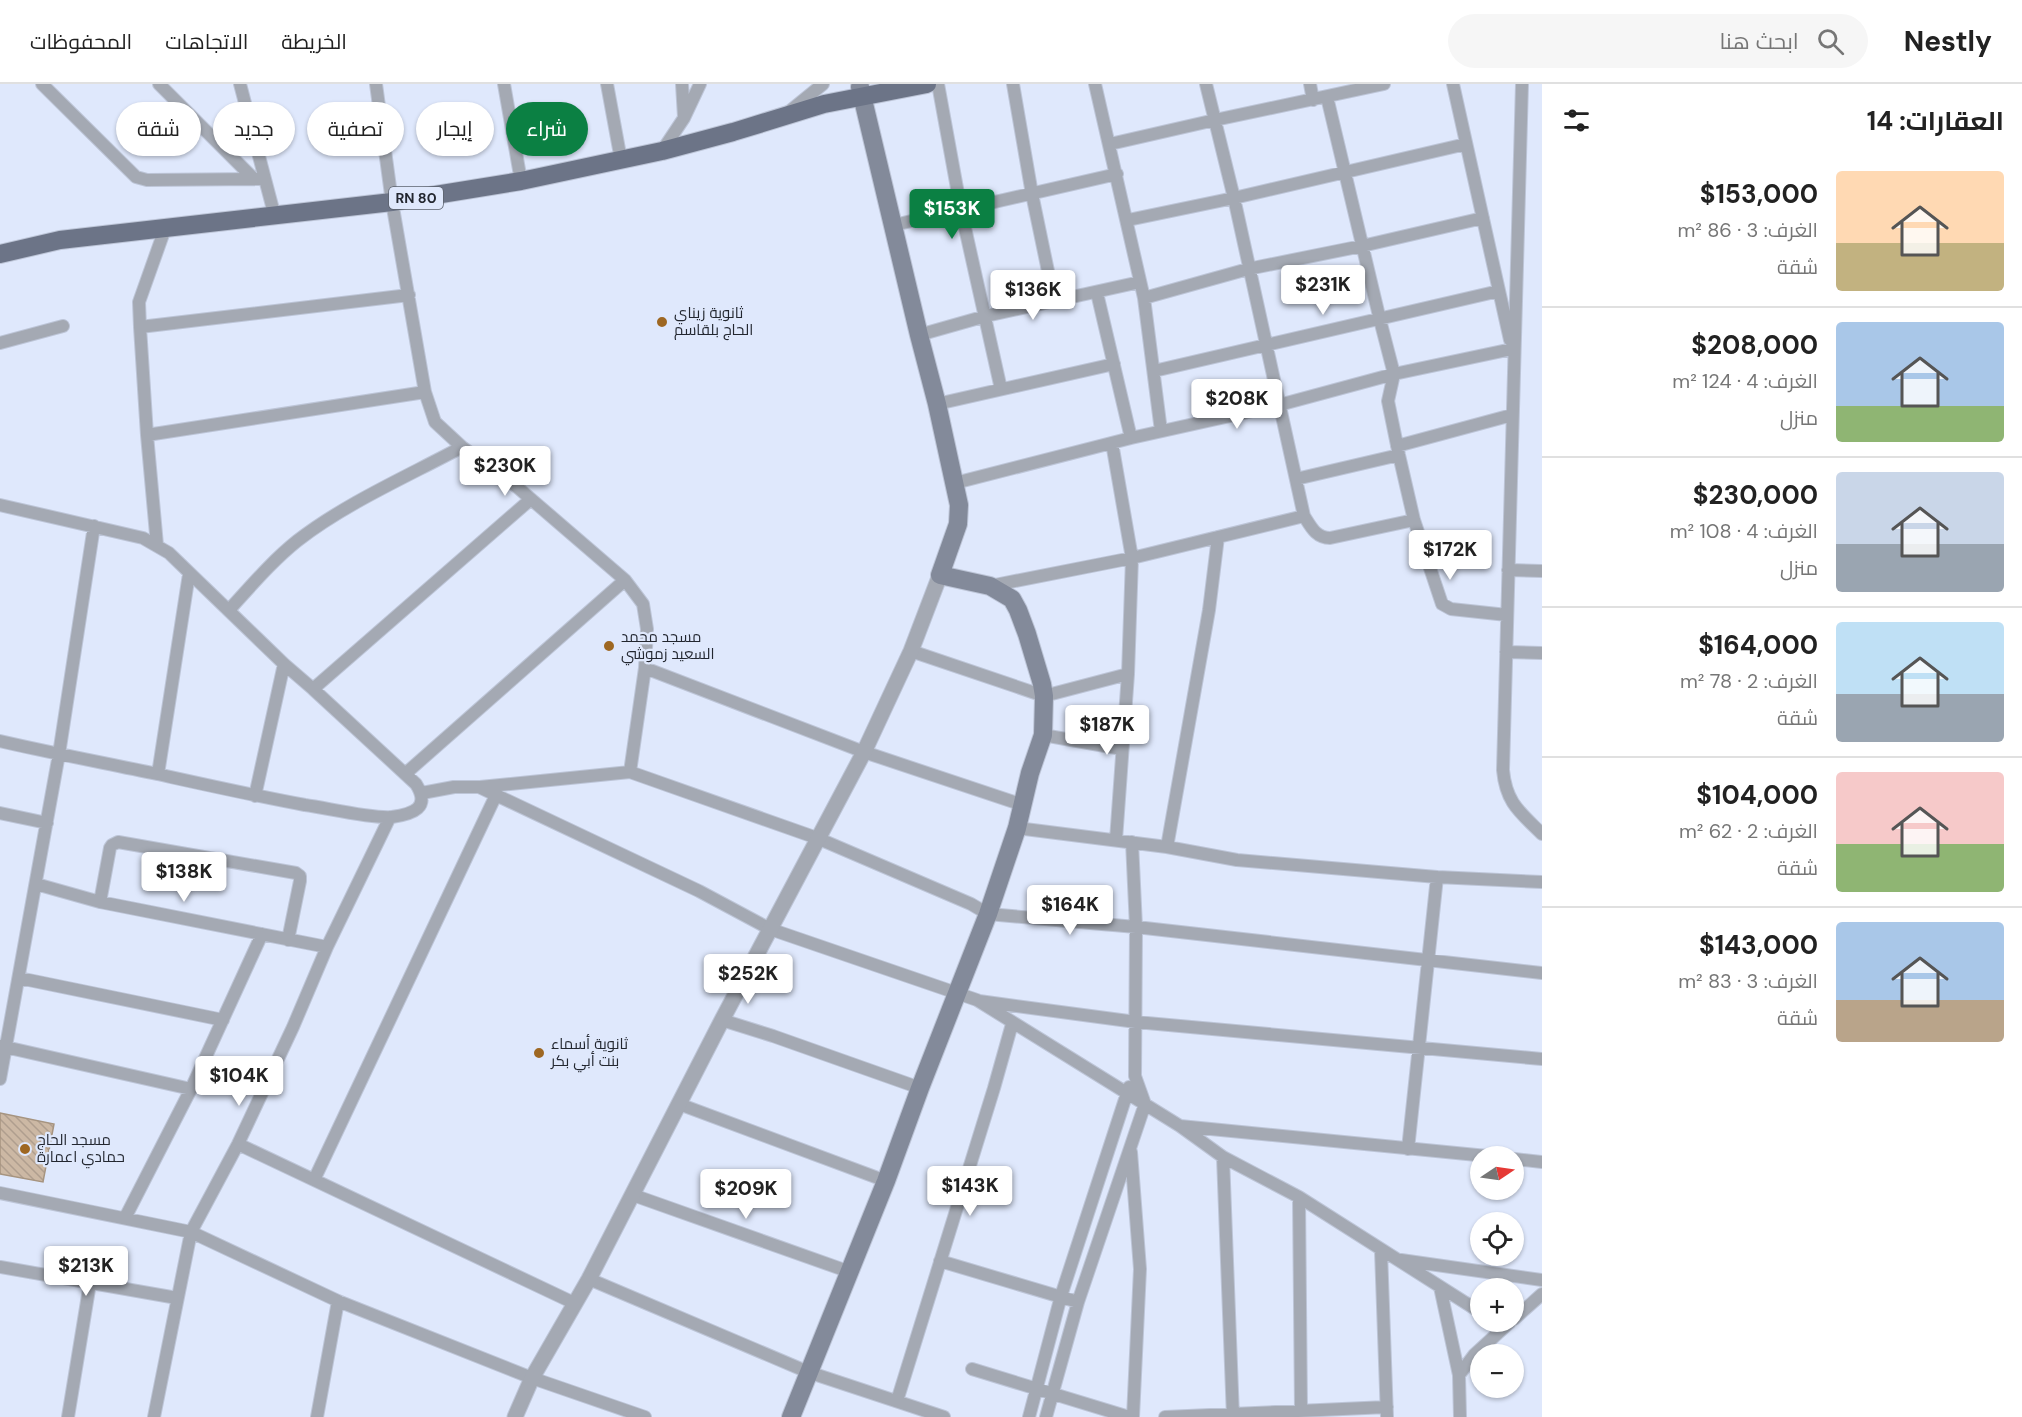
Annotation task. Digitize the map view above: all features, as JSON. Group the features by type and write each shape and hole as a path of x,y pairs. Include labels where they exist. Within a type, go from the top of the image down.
{"main road":[{"name":"RN 80","path":"0,254 60,240 166,226 274,217 392,202 521,181 662,151 824,104 863,89 927,84"},
{"path":"790,1417 886,1181 988,915 1017,828 1030,773 1043,735 1044,696 1036,660 1012,599 990,586 940,575 958,524 959,505 863,89"}],"street":[{"path":"42,84 136,177 147,180 259,179"},
{"path":"159,84 259,179"},
{"path":"240,84 259,179 274,217"},
{"path":"376,84 392,202 425,392 435,422 462,447 517,487 625,580 643,604 647,629 645,668 630,772"},
{"path":"504,84 521,181"},
{"path":"607,84 621,160"},
{"path":"682,84 684,118"},
{"path":"662,151 684,118 699,84"},
{"path":"784,116 822,84"},
{"path":"938,84 961,210 1001,389"},
{"path":"1013,84 1032,194 1054,300"},
{"path":"1095,84 1128,220 1144,298 1161,431"},
{"path":"1206,84 1234,198 1304,516 1322,538 1414,520"},
{"path":"1310,84 1313,100"},
{"path":"1110,144 1384,84"},
{"path":"1453,84 1513,352"},
{"path":"1522,84 1513,352 1504,783 1508,796 1517,809 1542,834"},
{"path":"1327,97 1394,374 1388,401 1398,450 1414,520 1442,604 1451,609 1507,615"},
{"path":"1128,220 1466,144"},
{"path":"894,225 1117,174"},
{"path":"1144,298 1248,269 1483,218"},
{"path":"157,545 147,435 140,302 166,226"},
{"path":"919,335 986,316 1140,282"},
{"path":"1154,371 1499,291"},
{"path":"1096,293 1131,438"},
{"path":"140,327 409,295"},
{"path":"0,343 63,326"},
{"path":"955,483 1131,438 1279,405 1394,374 1513,352"},
{"path":"937,404 1114,364"},
{"path":"147,435 425,392"},
{"path":"1296,479 1512,415"},
{"path":"1112,443 1132,558 1128,674 1116,840"},
{"path":"229,610 298,540 362,500 462,447"},
{"path":"313,688 531,500"},
{"path":"0,505 143,538 169,553 284,664 416,784 422,793 422,801 411,813 390,817 255,796 0,741"},
{"path":"990,586 1132,558 1304,516"},
{"path":"0,1079 3,1046 19,978 59,754 94,526"},
{"path":"1167,847 1209,610 1218,537"},
{"path":"1509,570 1542,572"},
{"path":"158,774 189,574"},
{"path":"515,1417 532,1378 633,1195 722,1020 864,752 911,651 940,575"},
{"path":"405,774 625,580"},
{"path":"911,651 1044,696 1128,674"},
{"path":"1506,652 1542,653"},
{"path":"255,796 284,664"},
{"path":"645,668 864,752 1023,805"},
{"path":"1043,735 1122,749"},
{"path":"422,793 454,787 479,787 630,772 817,838 971,904 988,915 1136,927 1542,973"},
{"path":"479,787 699,891 770,929 977,1000 1136,1022 1542,1059"},
{"path":"314,1180 496,795"},
{"path":"0,813 47,822"},
{"path":"154,1417 191,1232 238,1144 293,1027 327,947 390,817"},
{"path":"1017,828 1167,847 1237,860 1437,877 1542,882"},
{"path":"100,902 110,848 118,842 296,873 300,876 300,881 288,940"},
{"path":"1046,1417 1078,1302 1144,1104 1135,1076 1136,927 1132,842"},
{"path":"1408,1149 1430,960 1437,877"},
{"path":"36,884 100,902 327,947"},
{"path":"125,1218 191,1089 262,934"},
{"path":"19,978 223,1020"},
{"path":"977,1000 1012,1024 1180,1126 1224,1157 1299,1197 1470,1306"},
{"path":"722,1020 920,1088"},
{"path":"897,1401 1012,1024"},
{"path":"3,1046 191,1089"},
{"path":"1029,1417 1061,1296 1126,1093 1135,1076"},
{"path":"679,1104 886,1181"},
{"path":"1180,1126 1470,1155"},
{"path":"238,1144 574,1303"},
{"path":"972,1369 1131,1417 1140,1269 1131,1145"},
{"path":"1224,1157 1232,1415"},
{"path":"1524,1160 1542,1162"},
{"path":"0,1193 191,1232 338,1301 532,1378 645,1417"},
{"path":"633,1195 850,1272"},
{"path":"1299,1197 1301,1411"},
{"path":"1165,1417 1301,1411 1387,1412 1382,1251"},
{"path":"1396,1260 1542,1280"},
{"path":"940,1261 1078,1302"},
{"path":"0,1267 177,1298"},
{"path":"588,1279 808,1372 944,1417"},
{"path":"68,1417 90,1283"},
{"path":"1440,1287 1458,1375 1460,1417"},
{"path":"1524,1308 1542,1294"},
{"path":"317,1417 338,1301"},
{"path":"1458,1375 1474,1354 1496,1332"}],"building":[{"name":"مسجد الحاج حمادي اعمارة","path":"0,1113 54,1124 43,1182 0,1174"}],"place":[{"name":"ثانوية زيناي الحاج بلقاسم","path":"662,322"},
{"name":"مسجد محمد السعيد زموشي","path":"609,646"},
{"name":"ثانوية أسماء بنت أبي بكر","path":"539,1053"},
{"name":"مسجد الحاج حمادي اعمارة","path":"25,1149"}]}
